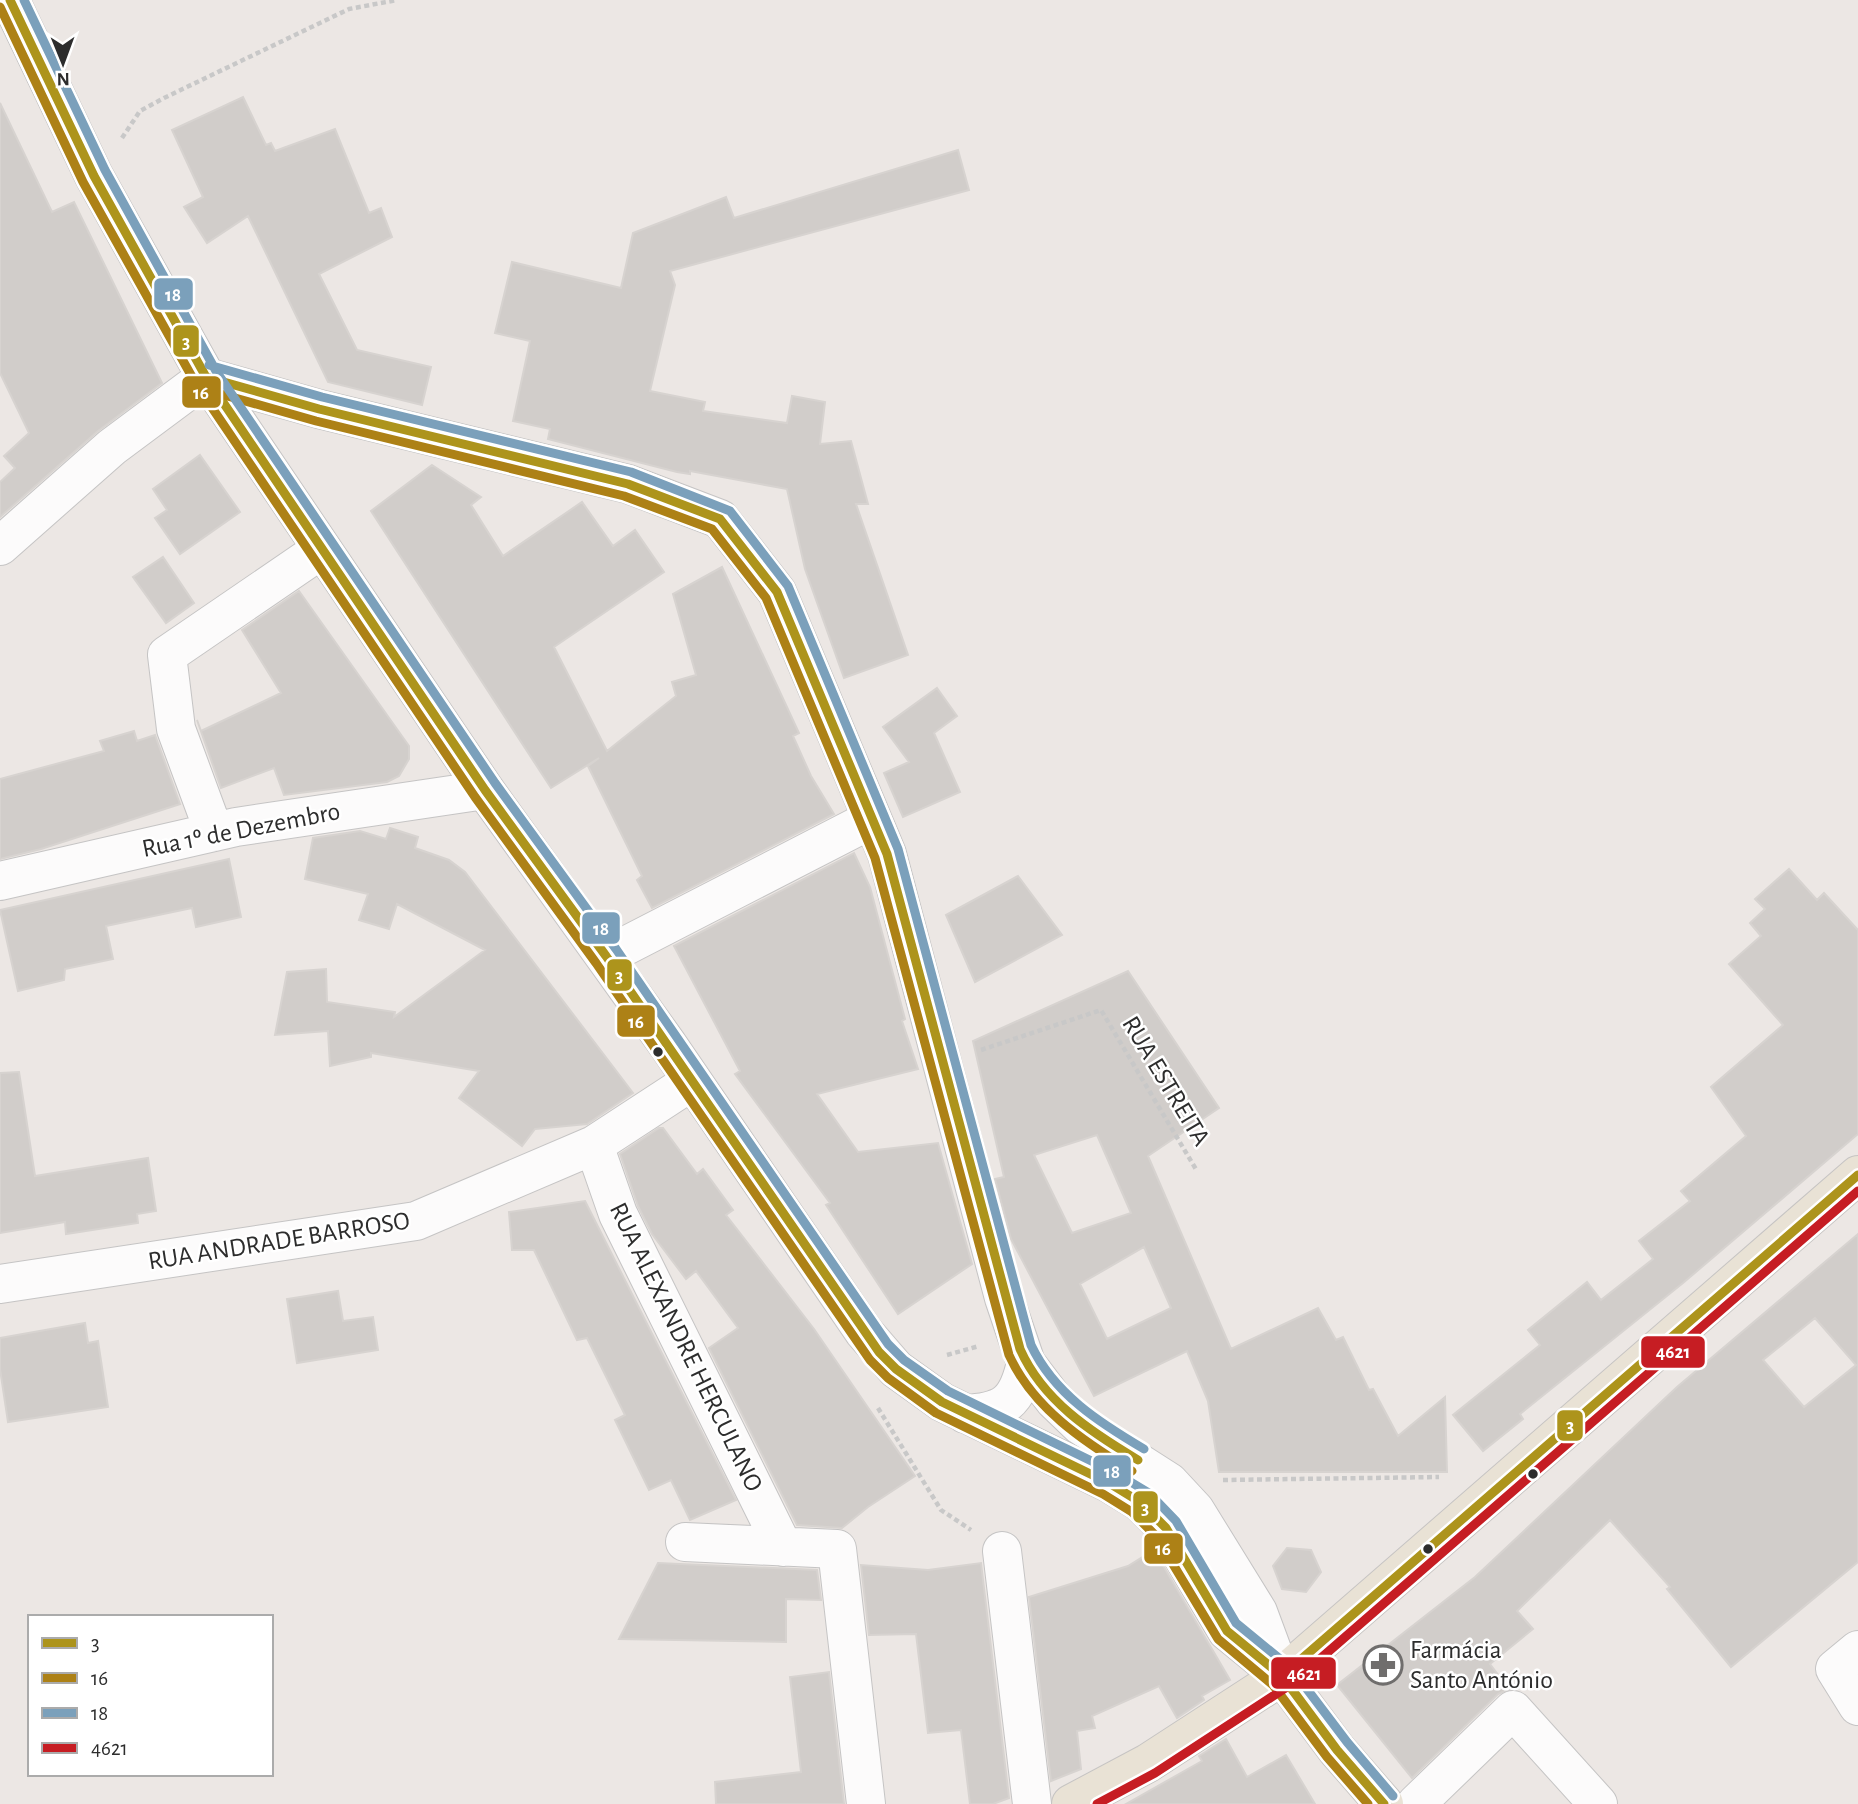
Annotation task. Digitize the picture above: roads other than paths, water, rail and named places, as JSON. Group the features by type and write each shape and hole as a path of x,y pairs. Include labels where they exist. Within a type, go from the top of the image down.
{"main road":[{"path":"1071,1804 1148,1763 1282,1676 1858,1175"},
{"path":"1282,1676 1337,1750 1384,1804"}],"street":[{"path":"10,0 94,176 206,377 485,790 606,956 864,1332 896,1369 942,1402 1109,1483 1140,1502 1166,1528 1227,1631 1282,1676"},
{"path":"0,546 112,447 206,377"},
{"path":"206,377 319,410 628,484 720,519 777,592 887,854 1004,1298 1026,1363 1054,1400 1080,1425 1169,1482 1195,1510 1258,1612 1282,1676"},
{"path":"214,832 176,729 167,655 322,550"},
{"name":"Rua 1º de Dezembro","path":"0,881 214,832 485,790"},
{"path":"606,956 872,819"},
{"name":"RUA ANDRADE BARROSO","path":"0,1284 416,1221 594,1145 692,1080"},
{"name":"RUA ALEXANDRE HERCULANO","path":"594,1145 618,1214 783,1547"},
{"path":"965,1414 984,1413 1012,1400 1021,1386 1026,1363"},
{"path":"685,1542 837,1549 866,1804"},
{"path":"1002,1551 1032,1804"},
{"path":"1858,1650 1835,1669 1858,1706"},
{"path":"1416,1804 1513,1710 1598,1804"}],"place":[{"name":"Farmácia Santo António","path":"1383,1665"}]}
